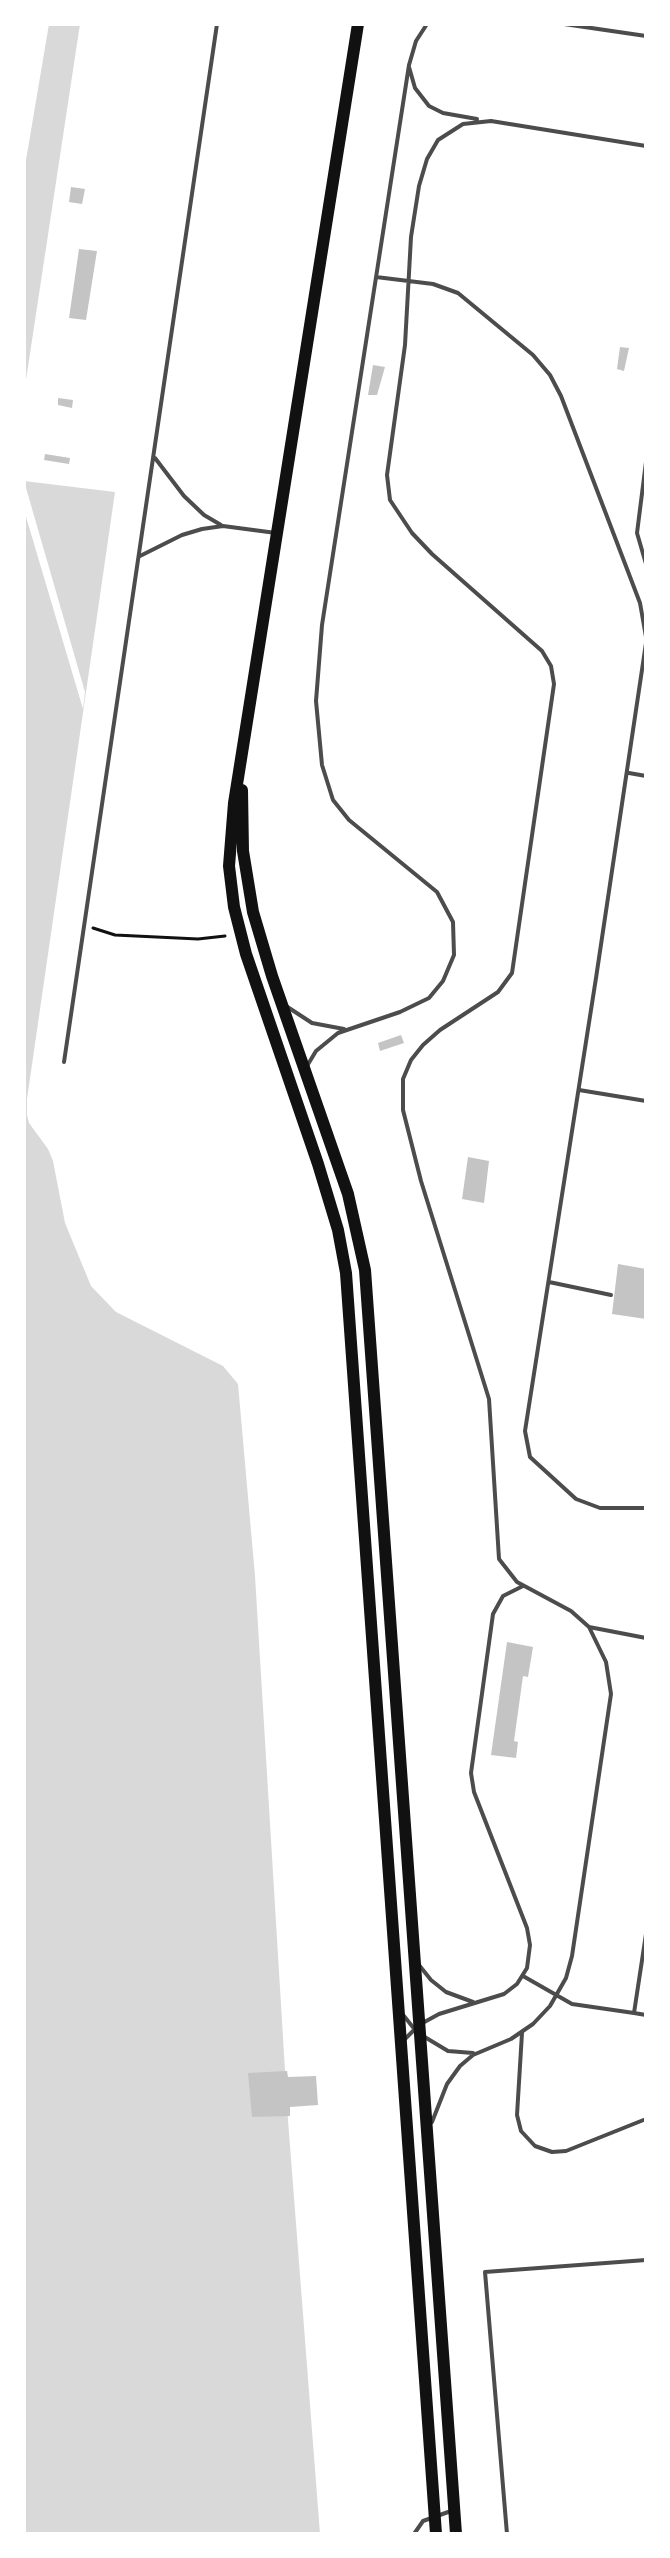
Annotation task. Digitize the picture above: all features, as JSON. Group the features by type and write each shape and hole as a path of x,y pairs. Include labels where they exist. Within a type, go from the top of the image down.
{"main road":[{"path":"355,24 229,849 231,891 240,934 333,1213 348,1287 436,2534"},
{"path":"244,743 242,824 245,869 258,931 303,1076 353,1210 367,1284 456,2534"}],"lane":[{"path":"64,1062 217,24"},
{"path":"303,1076 323,1043 346,1029 400,1012 429,998 448,971 455,943 449,911 437,892 349,820 333,800 320,751 316,701 318,656 409,65 416,41 427,24"},
{"path":"564,24 646,36"},
{"path":"409,65 418,94 435,110 454,116 646,146"},
{"path":"427,2136 453,2074 467,2059 523,2032 541,2016 566,1978 610,1708 609,1672 589,1627 571,1611 523,1586 506,1570 498,1552 489,1399 407,1132 401,1087 411,1060 431,1036 498,992 512,973 554,684 551,666 542,651 432,554 407,526 390,500 387,475 405,345 407,280 416,201 423,171 432,149 445,133 472,121 491,121"},
{"path":"376,277 443,286 458,293 533,355 550,375 561,396 640,603 646,637"},
{"path":"154,457 184,496 204,515 223,526"},
{"path":"646,462 637,533 646,564"},
{"path":"140,556 182,535 223,526 278,533"},
{"path":"646,643 579,1090 525,1422 527,1448 544,1472 576,1499 600,1508 646,1508"},
{"path":"628,773 646,776"},
{"path":"281,1000 295,1014 312,1023 346,1029"},
{"path":"579,1090 646,1101"},
{"path":"298,1107 299,1093"},
{"path":"549,1282 611,1295"},
{"path":"402,2042 439,2014 504,1994 523,1976 530,1953 529,1936 477,1801 471,1773 493,1614 503,1596 523,1586"},
{"path":"589,1627 646,1638"},
{"path":"634,2013 646,1934"},
{"path":"414,1956 425,1973 446,1992 462,2000 479,2002"},
{"path":"523,1976 572,2004 646,2015"},
{"path":"400,2011 448,2051 465,2054 482,2051"},
{"path":"523,2032 518,2121 523,2134 535,2146 552,2152 566,2151 646,2119"},
{"path":"507,2534 485,2272 646,2260"},
{"path":"414,2534 423,2521 454,2510"}],"path":[{"path":"84,923 115,935 198,939 240,934"}],"shaded area":[{"path":"49,24 80,24 24,393 24,172"},
{"path":"24,481 115,492 27,1115 53,1161 65,1223 91,1286 116,1312 223,1366 238,1384 255,1576 288,2120 320,2534 24,2534"}],"pier":[{"path":"24,481 85,692 83,709 24,510"}],"building":[{"path":"71,187 85,189 82,204 69,202"},
{"path":"79,249 97,251 86,320 69,318"},
{"path":"620,347 629,348 624,371 617,369"},
{"path":"373,365 385,367 377,395 368,395"},
{"path":"58,398 73,400 72,408 58,405"},
{"path":"45,454 70,458 69,464 44,460"},
{"path":"401,1035 404,1043 380,1051 378,1043"},
{"path":"468,1157 489,1161 484,1203 462,1199"},
{"path":"618,1264 646,1269 646,1319 612,1314"},
{"path":"507,1642 533,1647 528,1677 523,1676 514,1741 518,1742 516,1758 491,1755"},
{"path":"287,2071 288,2077 316,2076 318,2105 290,2107 290,2116 252,2117 248,2073"}]}
